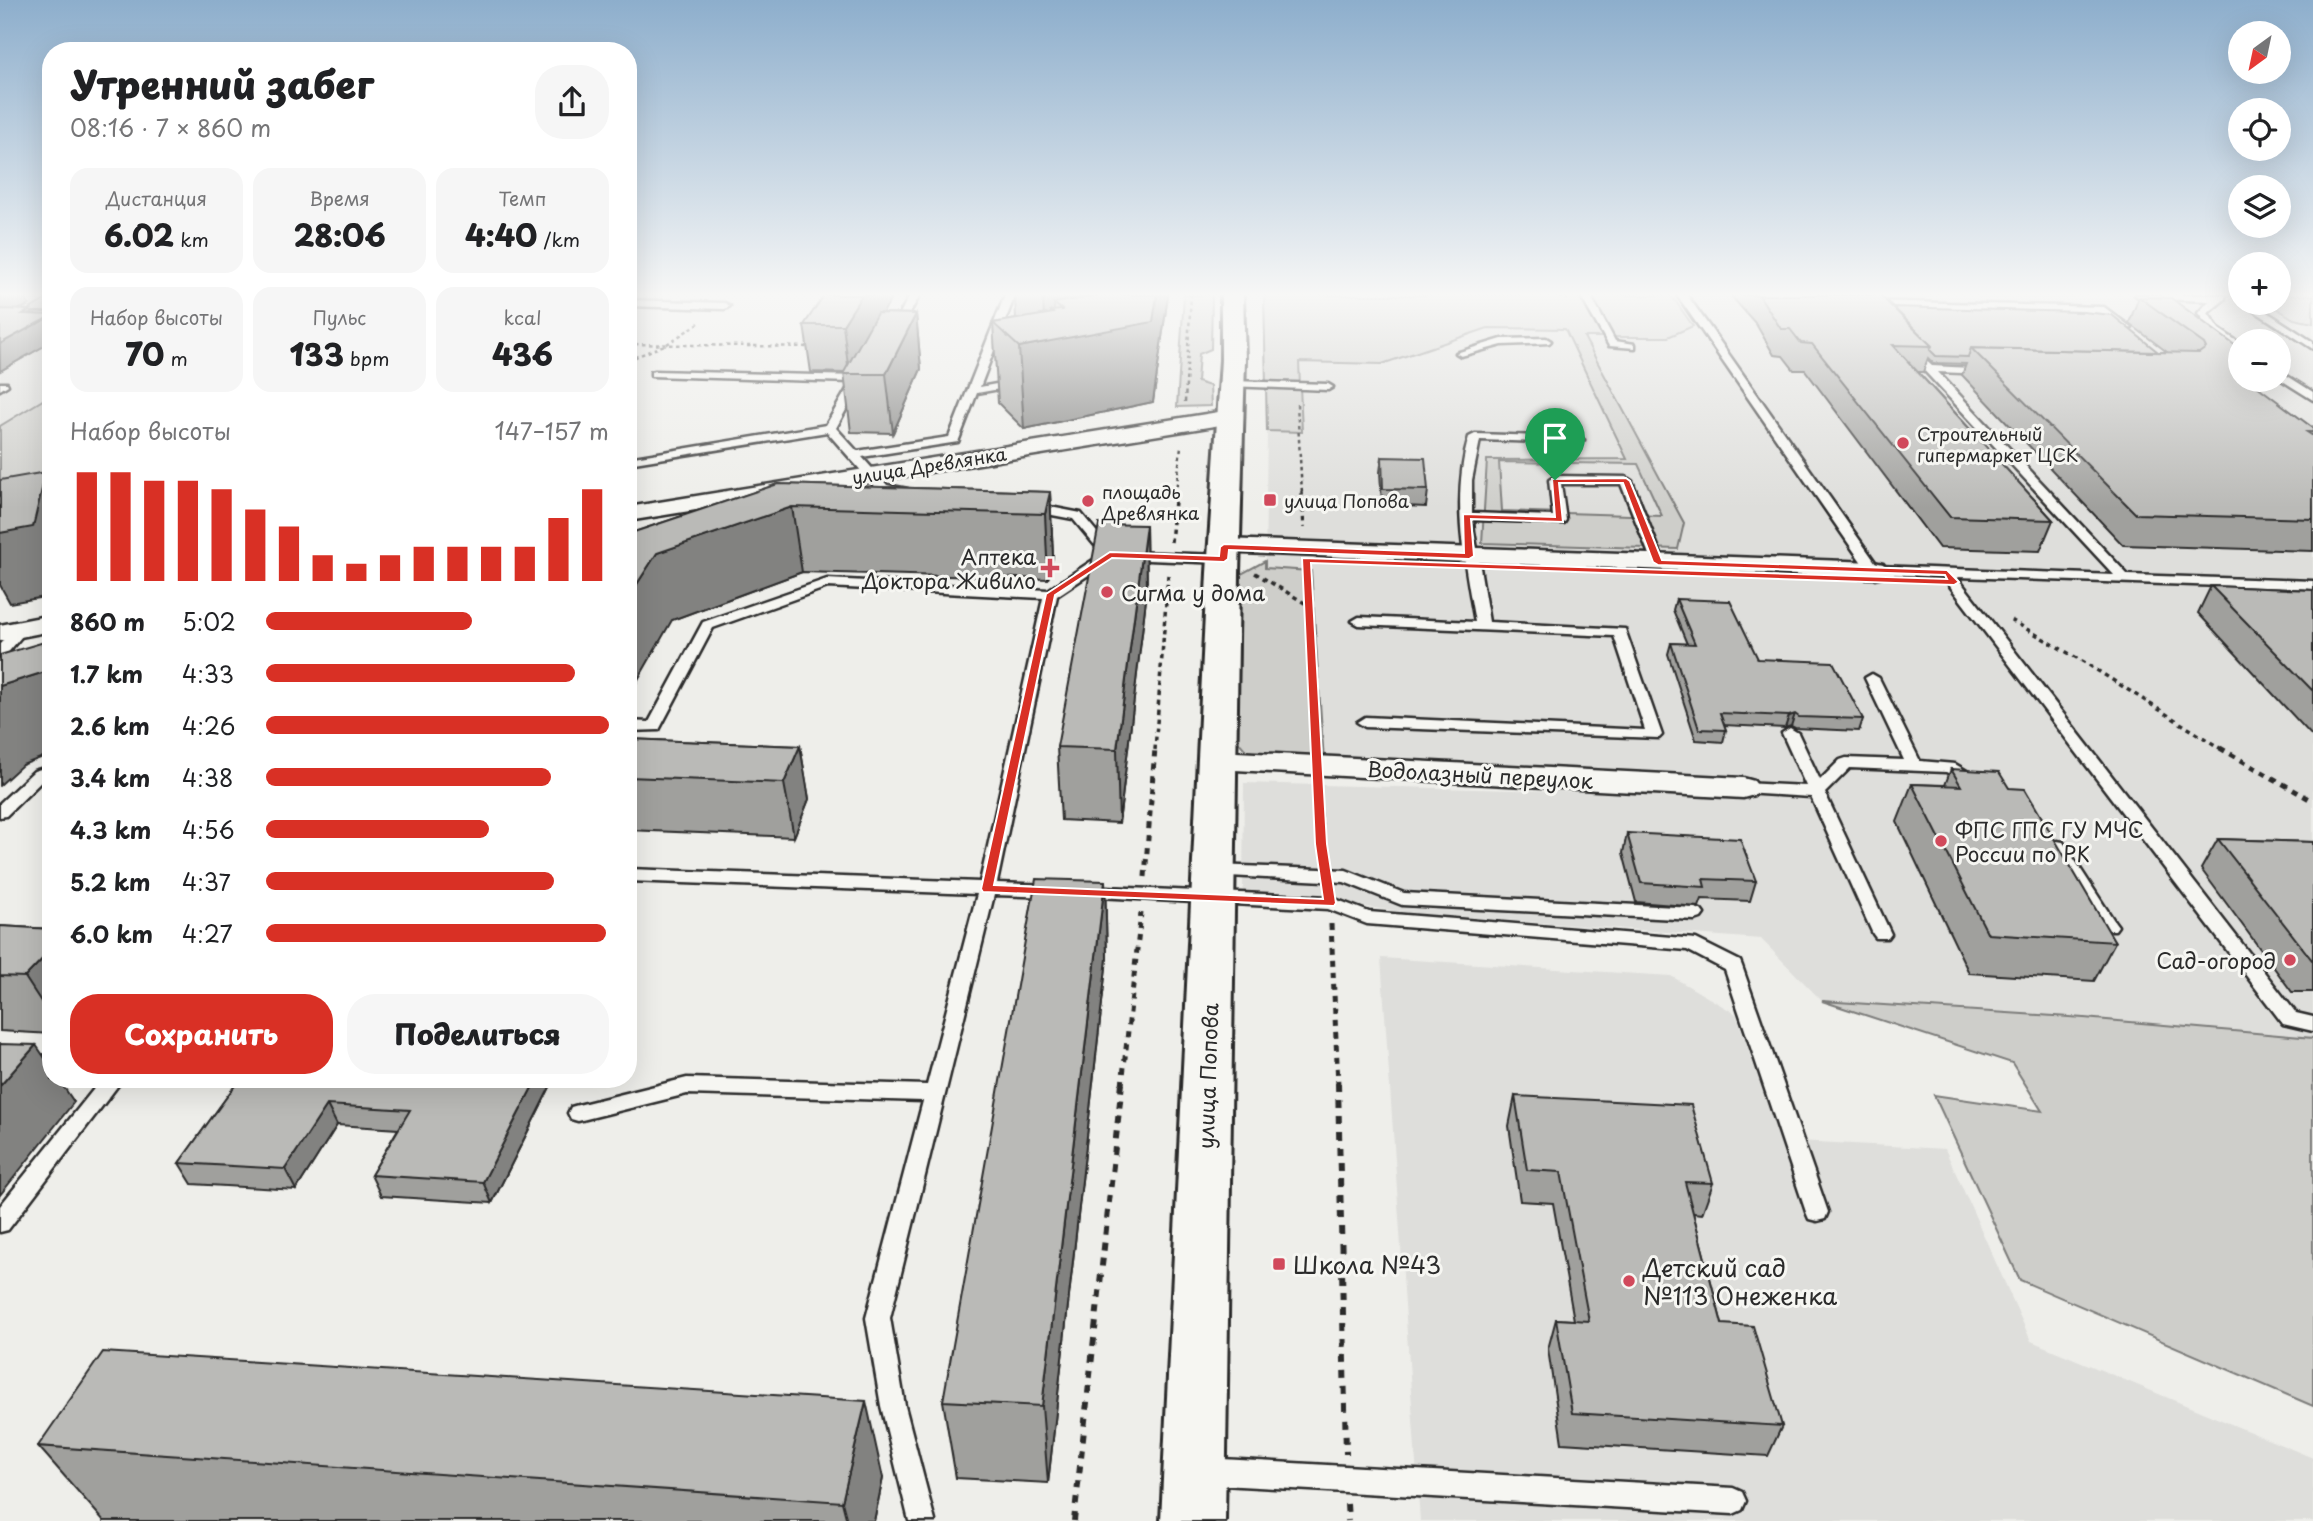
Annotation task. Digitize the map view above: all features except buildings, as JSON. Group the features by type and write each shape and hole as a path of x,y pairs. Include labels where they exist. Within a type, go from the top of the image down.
{"street":[{"name":"улица Попова","path":"1193,1521 1232,366"},
{"name":"улица Древлянка","path":"637,513 1231,417"},
{"path":"1224,553 1305,550 1874,570"},
{"path":"10,631 42,625"},
{"name":"Водолазный переулок","path":"1217,760 1743,788"}],"lane":[{"path":"856,455 954,440 983,366"},
{"path":"1732,366 1874,570 2310,587"},
{"path":"1925,366 2124,579"},
{"path":"1928,369 1996,371"},
{"path":"656,374 860,375 830,428"},
{"path":"973,391 1026,381"},
{"path":"2291,382 2313,397"},
{"path":"1232,384 1328,387"},
{"path":"830,428 883,488 921,495"},
{"path":"637,460 830,428"},
{"path":"1483,626 1469,556 1466,516 1469,452 1475,437 1578,440"},
{"path":"1466,516 1560,520 1555,480 1626,481 1658,562"},
{"path":"1021,506 1046,508 1077,516 1110,555"},
{"path":"637,726 653,727 708,625 827,583 1051,594 1110,555 1169,558 1224,553"},
{"path":"1947,573 2290,1019 2313,1024"},
{"path":"922,1521 893,1406 878,1318 987,889 1051,594"},
{"path":"1359,621 1620,632 1654,735 1365,722"},
{"path":"0,653 10,631"},
{"path":"1872,677 1914,764"},
{"path":"1790,733 1882,934"},
{"path":"1743,788 1817,792 1846,763 1949,767 1986,786"},
{"path":"0,812 42,773"},
{"path":"2050,834 2109,926"},
{"path":"637,875 1143,894 1213,884 1346,876 1402,899 1695,914"},
{"path":"1213,884 1330,903 1367,918 1690,944 1733,966 1817,1212"},
{"path":"0,1061 42,1063"},
{"path":"578,1113 687,1086 935,1093"},
{"path":"0,1223 106,1088"},
{"path":"1195,1470 1733,1501"}],"path":[{"path":"1185,412 1187,366"},
{"path":"1296,386 1321,844 1327,876"},
{"path":"1074,1521 1143,894 1169,558 1182,440"},
{"path":"1255,573 1308,605"},
{"path":"2003,616 2084,662 2213,744 2313,801"},
{"path":"1330,903 1336,1001 1348,1521"}],"shaded area":[{"path":"0,366 42,366 42,491 0,490"},
{"path":"1180,366 1198,366 1197,382 1210,386 1211,406 1177,407"},
{"path":"1266,366 1299,366 1302,432 1267,431"},
{"path":"1298,366 1583,366 1627,460 1487,460 1482,543 1684,523 1599,366 2228,366 2228,392 2291,392 2291,366 2313,366 2313,1038 2084,1018 1822,1001 1761,939 1421,914 1243,892 1244,783 1752,796 1744,781 1324,761 1311,571 1265,568 1267,431 1302,432"},
{"path":"1583,366 1600,366 1684,523 1678,549 1482,543 1487,460 1627,459","holes":["1499,462 1638,464 1662,516 1502,511"]},
{"path":"42,400 42,482 0,481 0,426"},
{"path":"1499,462 1638,464 1663,516 1502,512"},
{"path":"1265,561 1265,568 1311,571 1324,761 1248,753 1238,741 1241,574"},
{"path":"1381,958 1671,976 1736,1014 1780,1140 1945,1149 2031,1341 2313,1458 2313,1521 1420,1521"},
{"path":"1822,1001 2084,1018 2313,1038 2313,1406 2020,1280 1934,1095 2042,1111 2012,1063"}],"place":[{"name":"Строительный гипермаркет ЦСК","path":"1903,443"},
{"name":"улица Попова","path":"1270,500"},
{"name":"площадь Древлянка","path":"1088,501"},
{"name":"Аптека Доктора Живило","path":"1050,568"},
{"name":"Сигма у дома","path":"1107,592"},
{"name":"ФПС ГПС ГУ МЧС России по РК","path":"1941,841"},
{"name":"Сад-огород","path":"2290,960"},
{"name":"Школа №43","path":"1279,1264"},
{"name":"Детский сад №113 Онеженка","path":"1629,1281"}],"route":[{"path":"1555,480 1626,481 1658,562 1947,573 1954,582 1306,560 1321,844 1330,903 987,889 1051,594 1110,555 1224,559 1224,547 1469,556 1466,516 1560,520 1555,480"}]}
